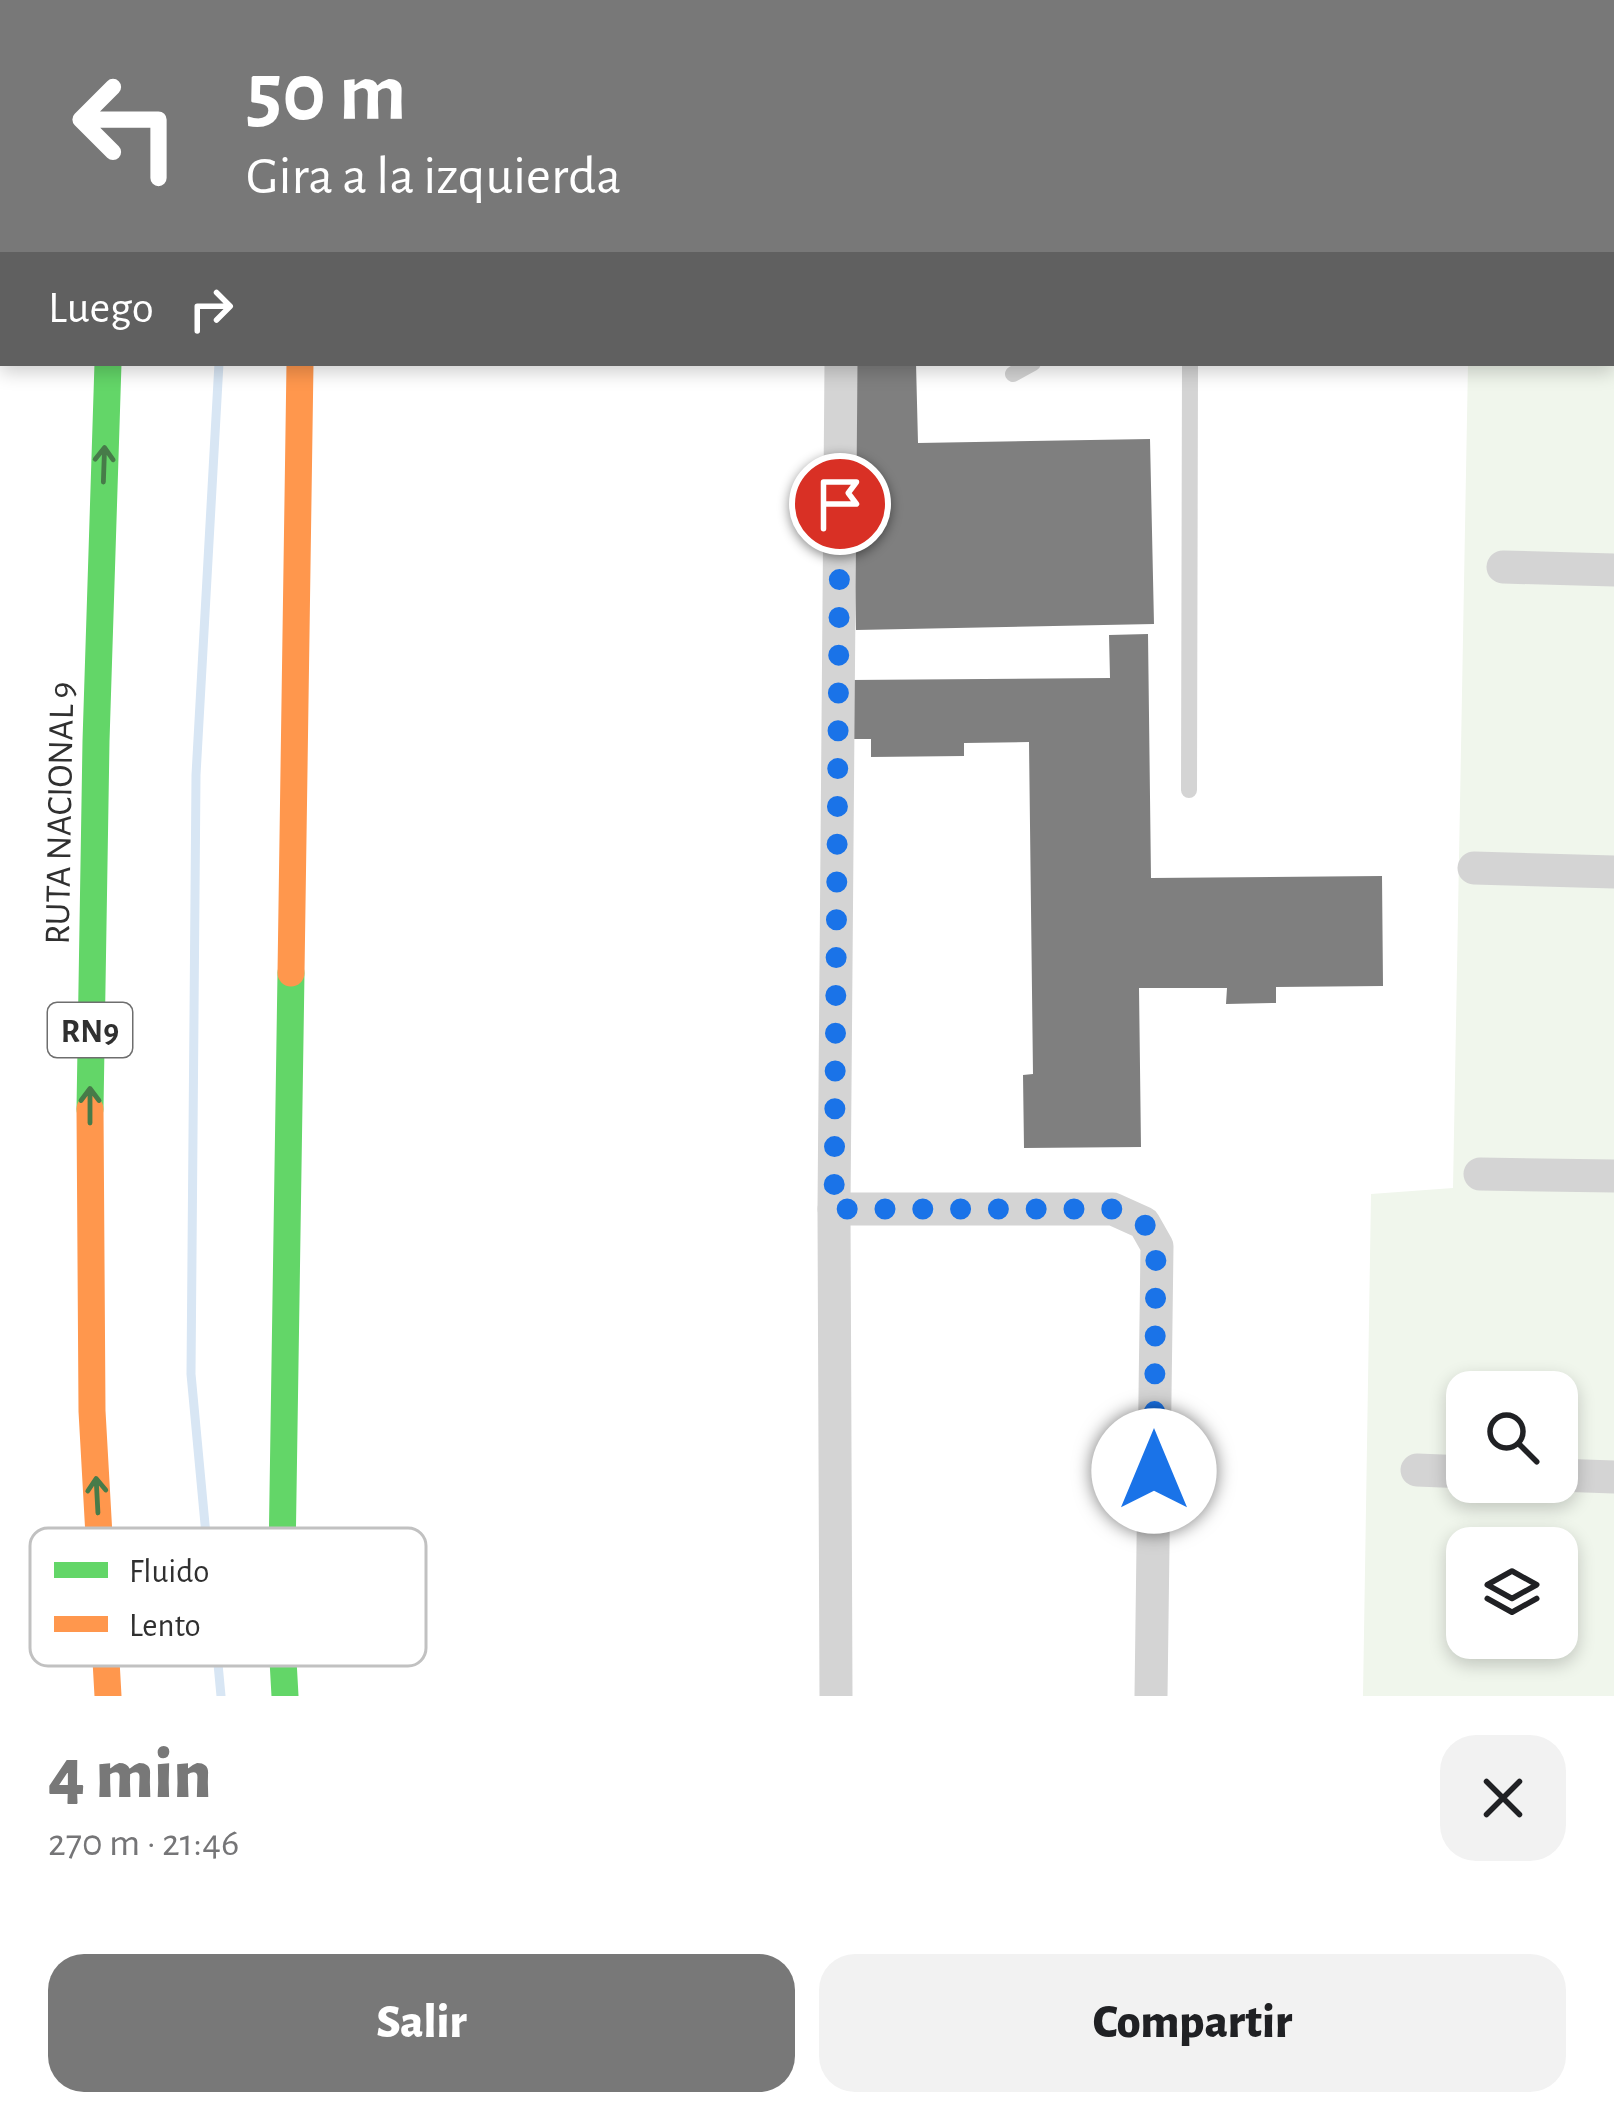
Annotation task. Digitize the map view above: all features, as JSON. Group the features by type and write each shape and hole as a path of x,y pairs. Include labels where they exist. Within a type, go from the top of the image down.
{"main road":[{"name":"RUTA NACIONAL 9","path":"99,1528 91,1374 90,1094 93,823 108,366"},
{"path":"282,1528 300,366"},
{"path":"93,823 132,450"},
{"name":"RUTA NACIONAL 9","path":"106,1666 108,1696"},
{"path":"283,1666 285,1696"}],"street":[{"path":"836,1696 834,1209 841,366"},
{"path":"1503,567 1614,571"},
{"path":"1474,868 1614,872"},
{"path":"1480,1174 1614,1176"},
{"path":"834,1209 1113,1209 1144,1223 1156,1246 1151,1696"},
{"path":"1417,1470 1446,1471"},
{"path":"1578,1476 1614,1477"}],"lane":[{"path":"1013,374 1028,366"},
{"path":"1189,790 1190,366"}],"shaded area":[{"path":"1468,366 1614,366 1614,1696 1363,1696 1371,1194 1453,1188"}],"building":[{"path":"850,366 916,366 918,443 1150,439 1154,624 856,630"},
{"path":"1148,634 1151,878 1382,876 1383,986 1276,987 1276,1003 1226,1004 1227,988 1139,988 1141,1147 1024,1148 1023,1075 1033,1074 1029,742 964,743 964,756 871,757 871,739 851,739 851,680 1110,678 1109,635"}],"waterway":[{"path":"205,1528 191,1374 196,775 219,366"},
{"path":"218,1666 221,1696"}],"traffic: fast":[{"path":"90,1109 108,366"},
{"path":"282,1528 291,973"},
{"path":"283,1666 285,1696"}],"traffic: slow":[{"path":"291,973 300,366"},
{"path":"90,1109 92,1411 99,1528"},
{"path":"106,1666 108,1696"}],"route":[{"path":"840,504 834,1209 1113,1209 1144,1223 1156,1246 1154,1471"}]}
